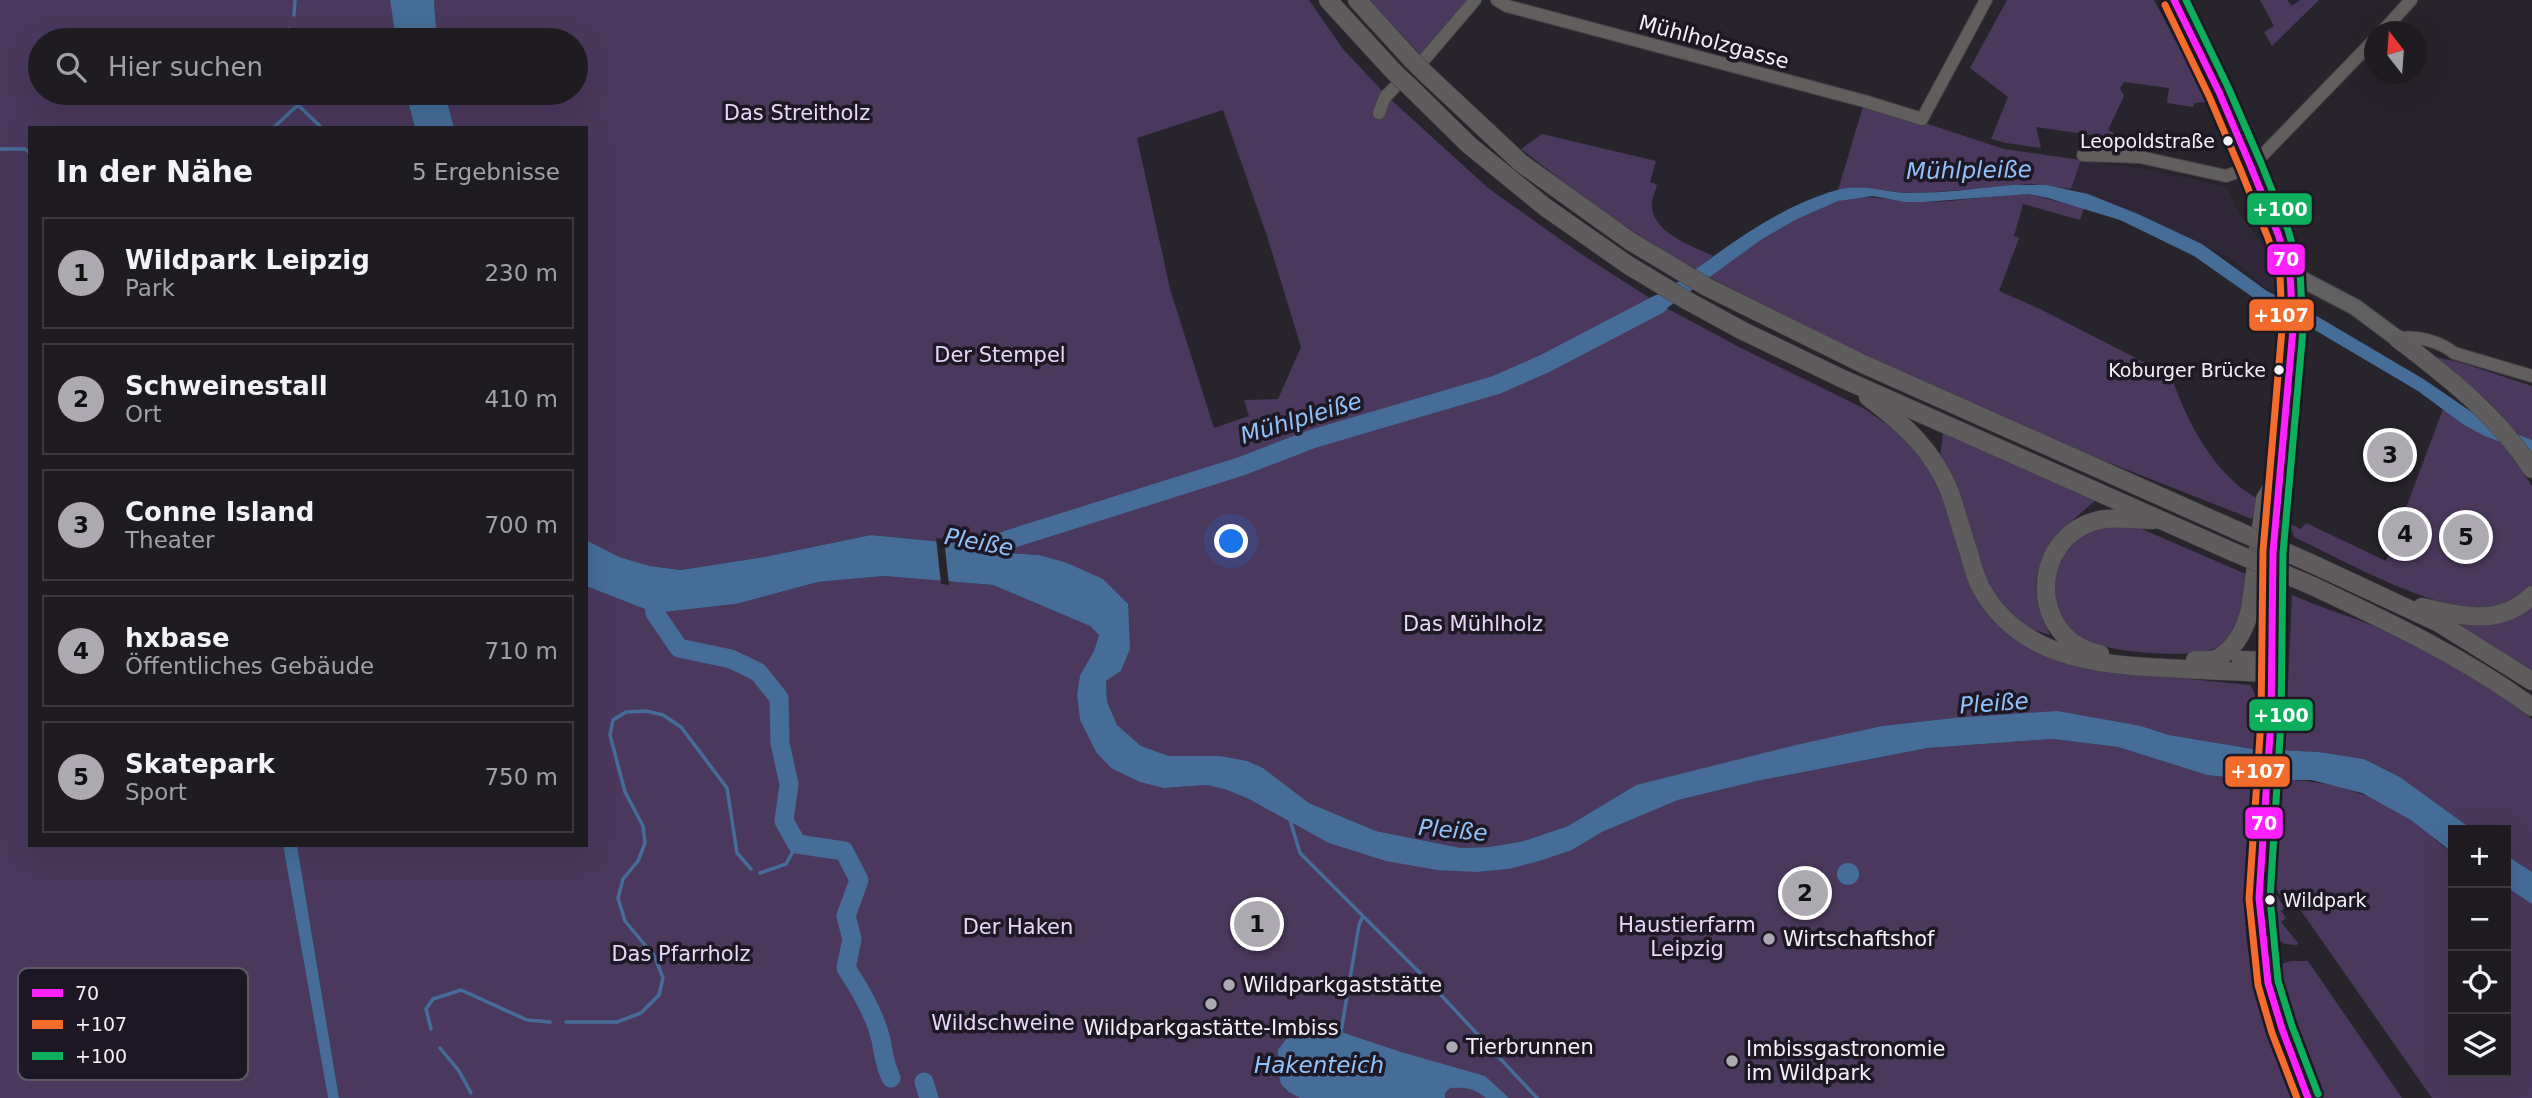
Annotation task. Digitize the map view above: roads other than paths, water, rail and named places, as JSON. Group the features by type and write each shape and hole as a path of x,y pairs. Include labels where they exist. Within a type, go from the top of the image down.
{"highway":[{"path":"1328,0 1400,83 1469,145 1545,207 1659,284 1766,342 1843,379 2315,587 2440,648 2487,675 2532,707"},
{"path":"1357,0 1485,131 1521,163 1630,241 1678,271 1744,307 1914,387 2392,600 2469,640 2532,681"},
{"path":"2398,339 2462,389 2491,416 2528,463"},
{"path":"1843,379 1896,419 1924,446 1950,493 1981,587 2007,621 2036,643 2068,657 2121,666 2272,667"},
{"path":"2216,659 2235,643 2245,628 2250,610 2265,499 2281,473"},
{"path":"2164,521 2113,518 2099,520 2076,530 2059,545 2047,571 2047,604 2053,620 2063,634 2074,644 2090,652 2108,655 2186,661 2216,659 2272,667"},
{"path":"2392,600 2463,616 2486,617 2502,615 2517,608 2532,595"}],"main road":[{"path":"2174,0 2219,92 2251,167 2278,234 2290,273 2294,321 2275,530"},
{"path":"2290,273 2355,307 2398,339"},
{"path":"2272,584 2272,720 2259,891 2264,960 2277,1014 2308,1098"}],"street":[{"path":"1419,65 1475,0"},
{"name":"Mühlholzgasse","path":"1497,0 1507,6 1864,101 1922,119 1986,0"},
{"path":"2392,21 2411,0"},
{"path":"2083,155 2140,158 2226,176 2251,167 2364,51"},
{"path":"1378,113 1385,97 1400,83"},
{"path":"2398,339 2423,351 2448,355 2454,353 2532,376"}],"water":[{"path":"390,0 434,0 436,28 394,28"},
{"path":"409,105 448,105 453,126 414,126"},
{"path":"2013,185 2046,185 2088,194 2202,244 2267,291 2315,315 2425,380 2491,424 2532,440 2532,454 2464,425 2418,391 2308,326 2261,303 2194,256 2120,220 2028,194 1924,202 1905,202 1873,196 1838,201 1797,219 1762,239 1663,311 1630,314 1755,228 1809,200 1837,190 1856,188 1924,193"},
{"path":"871,535 984,546 1006,553 1039,555 1067,563 1103,579 1128,604 1130,649 1121,671 1106,681 1107,702 1117,725 1141,746 1169,756 1220,756 1247,761 1263,768 1309,803 1376,831 1461,848 1524,841 1568,826 1636,785 1796,745 1882,726 2057,711 2141,726 2169,735 2253,749 2319,752 2364,759 2400,777 2466,825 2448,825 2448,849 2411,820 2362,793 2311,780 2251,780 2207,775 2118,747 2053,739 1928,748 1757,781 1678,800 1602,832 1572,850 1539,861 1509,869 1477,872 1437,870 1386,861 1329,843 1249,799 1227,790 1207,785 1164,788 1140,782 1111,768 1096,752 1080,720 1077,695 1080,675 1094,651 1099,635 1090,626 993,585 884,576 818,582 736,604 655,613 588,587 588,541 619,557 650,566 681,570 764,557"},
{"path":"283,847 297,847 339,1098 328,1098"},
{"path":"2511,858 2532,872 2532,904 2511,890"},
{"path":"1848,863 1856,866 1859,874 1856,882 1848,885 1840,882 1837,874 1840,866"},
{"name":"Hakenteich","path":"1293,1030 1341,1032 1485,1076 1509,1098 1486,1098 1473,1090 1450,1088 1445,1093 1445,1098 1300,1098 1281,1084 1278,1069 1278,1050"}],"waterway":[{"path":"294,15 295,0"},
{"path":"298,105 320,126"},
{"path":"275,126 298,105"},
{"path":"0,149 25,149 28,151"},
{"name":"Mühlpleiße","path":"960,555 1242,466 1312,439 1496,385 1544,364 1659,304"},
{"path":"653,589 655,613 679,648 731,659 758,672 779,698 780,743 789,784 784,821 797,844 844,851 859,880 846,916 852,939 846,968 875,1021 891,1078"},
{"path":"566,1022 617,1022 641,1013 659,995 663,978 655,957 625,921 618,898 623,879 638,861 645,843 643,826 625,792 610,735 613,720 626,712 646,711 663,715 681,727 727,788 737,853 751,869"},
{"path":"1290,820 1300,853 1426,979 1537,1098"},
{"path":"760,873 786,864 797,844"},
{"path":"1341,1032 1359,925 1363,916"},
{"path":"431,1029 426,1009 433,999 461,990 527,1020 550,1022"},
{"path":"440,1048 459,1071 471,1093"},
{"path":"924,1082 929,1098"}],"place":[{"name":"Leopoldstraße","path":"2228,141"},
{"name":"Koburger Brücke","path":"2279,370"},
{"name":"Conne Island","path":"2390,455"},
{"name":"hxbase","path":"2405,534"},
{"name":"Skatepark","path":"2466,537"},
{"name":"Schweinestall","path":"1805,893"},
{"name":"Wildpark","path":"2270,900"},
{"name":"Wildpark Leipzig","path":"1257,924"},
{"name":"Wirtschaftshof","path":"1769,939"},
{"name":"Wildparkgaststätte","path":"1229,985"},
{"name":"Wildparkgastätte-Imbiss","path":"1211,1004"},
{"name":"Tierbrunnen","path":"1452,1047"},
{"name":"Imbissgastronomie im Wildpark","path":"1732,1061"}],"park label":[{"name":"Das Streitholz","path":"797,113"},
{"name":"Der Stempel","path":"1000,355"},
{"name":"Das Mühlholz","path":"1473,624"},
{"name":"Der Haken","path":"1018,927"},
{"name":"Haustierfarm Leipzig","path":"1687,937"},
{"name":"Das Pfarrholz","path":"681,954"},
{"name":"Wildschweine","path":"1003,1023"}],"water label":[{"name":"Pleiße","path":"979,542"},
{"name":"Pleiße","path":"1994,703"},
{"name":"Pleiße","path":"1453,830"}]}
